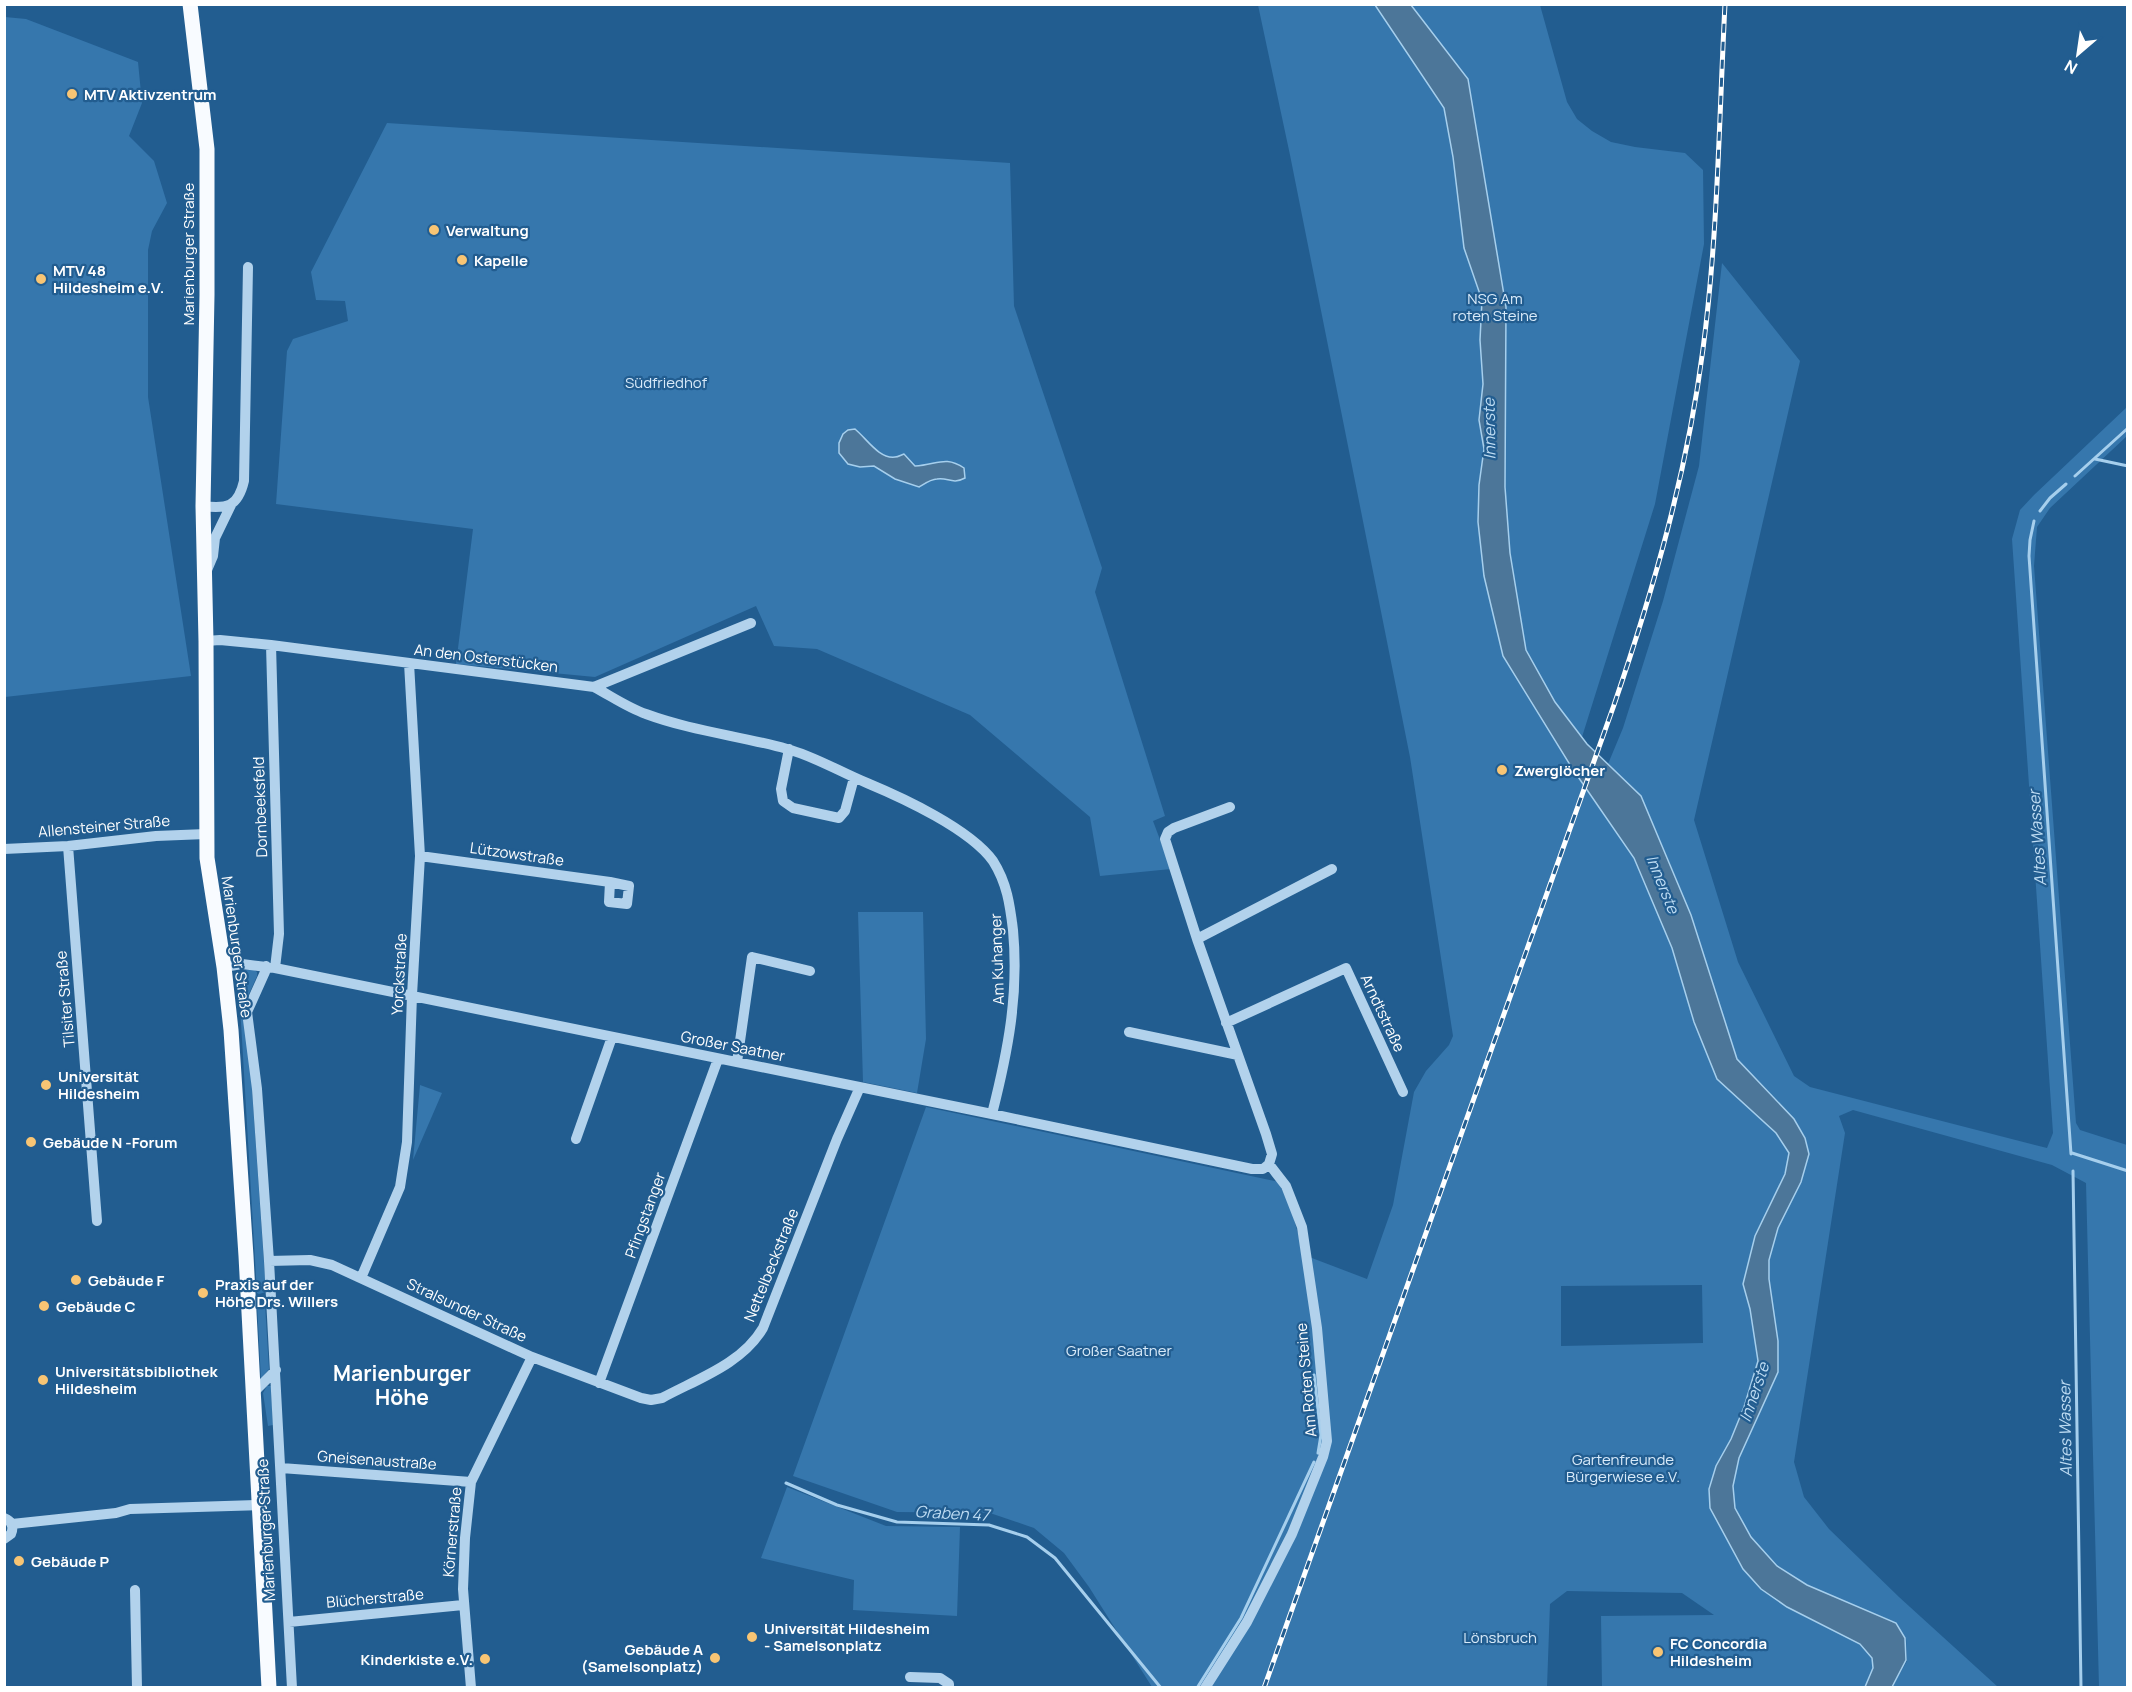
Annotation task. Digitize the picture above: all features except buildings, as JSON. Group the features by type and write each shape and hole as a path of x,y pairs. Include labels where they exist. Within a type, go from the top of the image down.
{"main road":[{"name":"Marienburger Straße","path":"190,4 207,149 203,506 206,834 210,885 224,967 232,1042 254,1393 269,1688"}],"street":[{"path":"204,576 213,556 215,538 240,492 244,477 248,267"},
{"path":"203,506 219,508 232,503"},
{"name":"An den Osterstücken","path":"206,641 220,640 271,645 594,687 751,623"},
{"name":"Dornbeeksfeld","path":"270,967 279,934 271,645"},
{"name":"Yorckstraße","path":"361,1278 378,1241 401,1179 407,1142 420,856 409,663"},
{"name":"Am Kuhanger","path":"594,687 645,714 789,749 898,796 978,844 992,860 1004,880 1010,902 1015,953 1014,1004 1009,1044 992,1114"},
{"path":"789,749 781,789 783,801 793,808 839,818 845,811 854,778"},
{"name":"Am Roten Steine","path":"1204,1688 1247,1622 1292,1534 1327,1441 1317,1328 1302,1227 1286,1186 1269,1164 1272,1154 1197,939 1165,839 1168,832 1174,828 1230,807"},
{"name":"Allensteiner Straße","path":"4,849 206,834"},
{"name":"Tilsiter Straße","path":"68,846 97,1221"},
{"name":"Lützowstraße","path":"420,856 610,882"},
{"path":"1197,939 1332,869"},
{"path":"737,1062 752,957 810,971"},
{"name":"Großer Saatner","path":"224,967 242,964 270,967 1252,1169 1263,1169 1269,1164"},
{"name":"Marienburger Straße","path":"270,967 247,1012 256,1089 269,1261 292,1688"},
{"name":"Arndtstraße","path":"1226,1023 1346,968 1403,1092"},
{"path":"1129,1032 1238,1055"},
{"path":"576,1139 612,1038"},
{"name":"Pfingstanger","path":"599,1383 718,1059"},
{"name":"Nettelbeckstraße","path":"651,1400 662,1398 738,1357 757,1339 764,1328 837,1139 860,1087"},
{"name":"Stralsunder Straße","path":"269,1261 310,1260 332,1265 532,1357 651,1400"},
{"name":"Körnerstraße","path":"471,1688 463,1605 465,1538 471,1482 532,1357"},
{"path":"254,1393 276,1370"},
{"name":"Gneisenaustraße","path":"280,1468 471,1482"},
{"path":"4,1539 11,1534 8,1521 117,1513 122,1510 260,1504"},
{"path":"135,1590 137,1688"},
{"name":"Blücherstraße","path":"289,1622 463,1605"},
{"path":"910,1677 940,1678 949,1684 949,1688"}],"green space":[{"path":"1258,5 1540,5 1567,102 1577,119 1611,142 1685,153 1703,170 1704,244 1655,504 1582,737 1579,733 1568,760 1634,858 1672,948 1694,1022 1757,1114 1776,1133 1789,1153 1785,1174 1755,1236 1743,1284 1750,1309 1758,1361 1744,1407 1731,1439 1716,1466 1709,1488 1787,1607 1860,1644 1872,1658 1873,1668 1865,1688 1602,1687 1601,1616 1714,1615 1682,1593 1567,1591 1550,1604 1547,1687 1152,1687 1089,1587 1064,1553 1034,1528 990,1513 897,1512 793,1476 926,1107 1279,1182 1292,1212 1304,1255 1367,1279 1393,1205 1414,1092 1426,1071 1449,1045 1453,1036 1410,757","holes":["1702,1285 1703,1343 1561,1346 1561,1286"]},
{"path":"5,17 26,19 138,62 142,103 129,136 154,161 167,203 152,231 148,250 148,397 191,676 5,697"},
{"name":"Südfriedhof","path":"387,123 1010,163 1014,306 1102,568 1095,592 1165,816 1153,821 1171,869 1100,876 1090,817 970,715 817,649 774,646 756,606 595,677 456,664 473,529 276,504 287,351 293,339 348,321 345,301 316,300 311,272"},
{"path":"1722,263 1800,361 1694,820 1738,962 1794,1076 1810,1087 2047,1148 2053,1133 2012,539 2020,510 2127,407 2127,436 2050,508 2037,527 2034,566 2076,1123 2080,1130 2127,1145 2127,1687 2099,1687 2086,1183 2052,1165 1853,1110 1839,1116 1845,1133 1794,1462 1804,1497 1829,1529 1899,1597 1998,1687 1892,1687 1907,1661 1906,1639 1896,1623 1807,1585 1777,1566 1751,1537 1735,1508 1733,1486 1739,1458 1777,1372 1778,1341 1769,1279 1769,1260 1778,1228 1801,1182 1809,1154 1805,1137 1794,1119 1737,1059 1691,915 1641,796 1608,764 1623,728 1663,601 1699,466"},
{"path":"858,912 923,912 926,1039 917,1093 863,1082"},
{"path":"253,969 257,972 257,976 249,994 252,1089 266,1292 259,1294 257,1293 239,989 241,973"},
{"path":"420,1085 442,1093 413,1160"},
{"path":"257,1304 265,1304 269,1369 261,1379"},
{"path":"267,1386 271,1386 273,1425 268,1426 263,1393"},
{"path":"787,1487 886,1526 960,1527 957,1616 853,1610 854,1580 761,1558"}],"water":[{"name":"Innerste","path":"1375,5 1411,5 1468,79 1506,307 1505,487 1510,553 1526,650 1555,702 1587,744 1641,796 1691,915 1737,1059 1794,1119 1805,1138 1809,1154 1801,1182 1778,1228 1769,1260 1769,1279 1778,1341 1778,1372 1739,1458 1733,1486 1735,1508 1751,1537 1777,1566 1807,1585 1896,1623 1905,1638 1906,1660 1892,1687 1865,1687 1873,1668 1872,1658 1860,1644 1787,1607 1761,1589 1743,1569 1710,1508 1709,1489 1716,1466 1731,1439 1744,1407 1758,1361 1750,1309 1743,1284 1755,1236 1785,1174 1789,1153 1776,1133 1717,1079 1694,1022 1672,948 1634,858 1572,768 1503,656 1484,576 1478,522 1479,485 1484,449 1479,420 1483,384 1480,340 1482,300 1464,248 1453,157 1444,108"},
{"path":"855,429 884,455 895,457 904,454 915,466 951,462 964,468 965,478 957,481 935,479 919,487 895,479 874,466 860,467 848,464 839,453 839,443 843,434"}],"waterway":[{"name":"Altes Wasser","path":"2075,476 2128,428"},
{"path":"2095,459 2128,466"},
{"name":"Altes Wasser","path":"2040,511 2050,498 2066,484"},
{"name":"Altes Wasser","path":"2034,521 2029,556 2071,1154"},
{"path":"2072,1153 2128,1171"},
{"name":"Altes Wasser","path":"2073,1171 2081,1688"},
{"path":"1314,1375 1321,1435 1318,1453"},
{"path":"1197,1688 1241,1618 1314,1462"},
{"name":"Graben 47","path":"786,1483 837,1505 897,1522 989,1525 1027,1537 1055,1558 1161,1688"}],"railway":[{"path":"1264,1688 1614,705 1656,574 1688,440 1703,349 1715,220 1725,4"}],"place":[{"name":"MTV Aktivzentrum","path":"72,94"},
{"name":"Verwaltung","path":"434,230"},
{"name":"Kapelle","path":"462,260"},
{"name":"MTV 48 Hildesheim e.V.","path":"41,279"},
{"name":"Zwerglöcher","path":"1502,770"},
{"name":"Universität Hildesheim","path":"46,1085"},
{"name":"Gebäude N -Forum","path":"31,1142"},
{"name":"Gebäude F","path":"76,1280"},
{"name":"Praxis auf der Höhe Drs. Willers","path":"203,1293"},
{"name":"Gebäude C","path":"44,1306"},
{"name":"Universitätsbibliothek Hildesheim","path":"43,1380"},
{"name":"Gebäude P","path":"19,1561"},
{"name":"Universität Hildesheim - Samelsonplatz","path":"752,1637"},
{"name":"FC Concordia Hildesheim","path":"1658,1652"},
{"name":"Gebäude A (Samelsonplatz)","path":"715,1658"},
{"name":"Kinderkiste e.V.","path":"485,1659"}],"district":[{"name":"Marienburger Höhe","path":"402,1385"}],"park label":[{"name":"NSG Am roten Steine","path":"1495,306"},
{"name":"Gartenfreunde Bürgerwiese e.V.","path":"1623,1468"},
{"name":"Lönsbruch","path":"1500,1637"}]}
